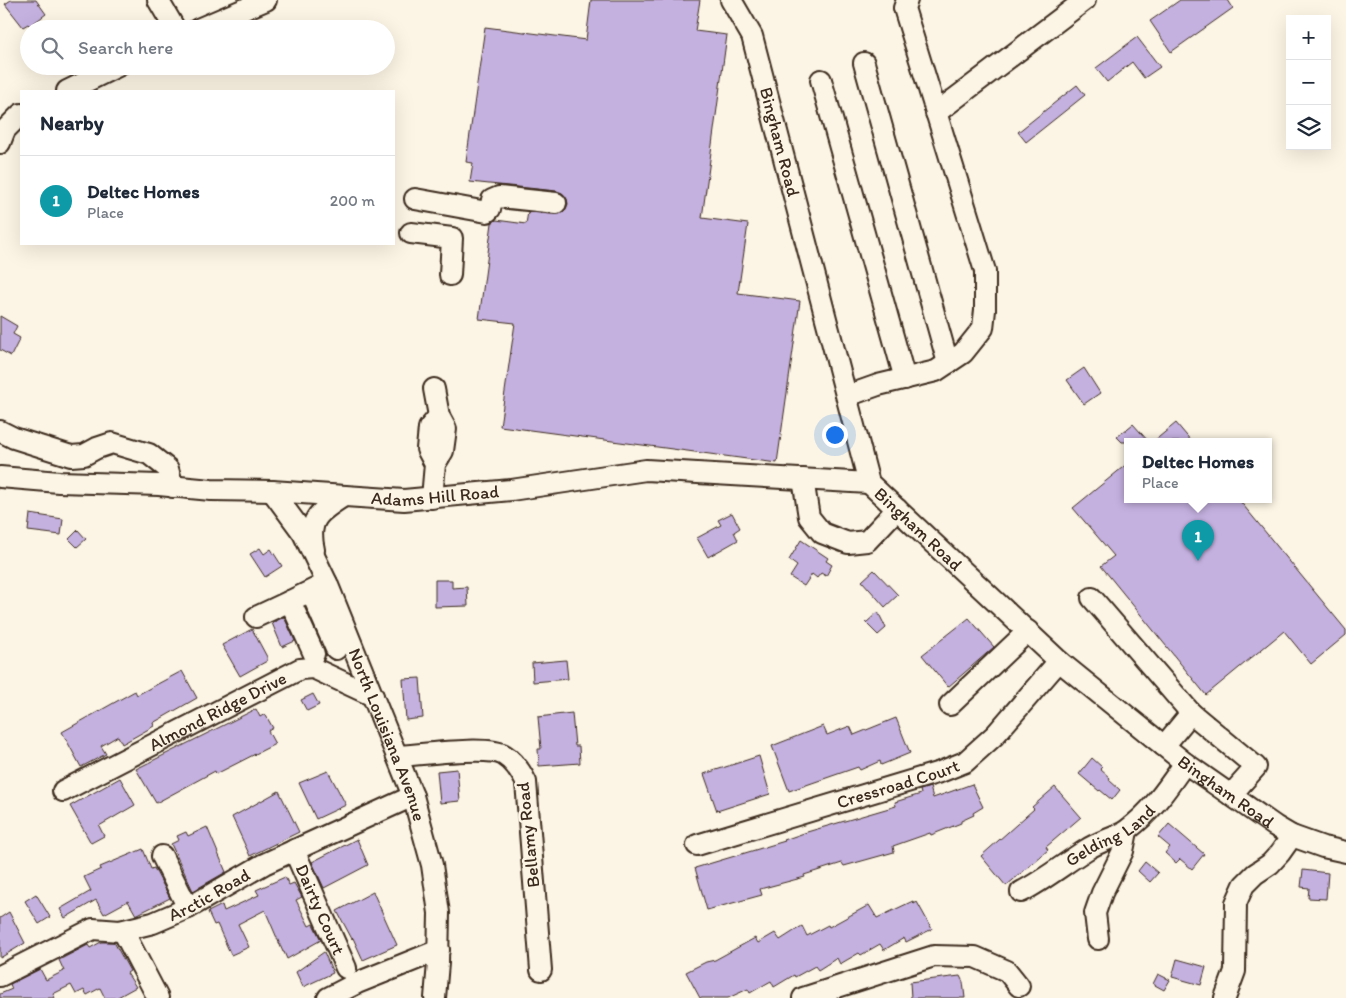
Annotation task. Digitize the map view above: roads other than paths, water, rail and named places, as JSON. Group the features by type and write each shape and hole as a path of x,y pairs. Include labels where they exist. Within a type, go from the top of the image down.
{"street":[{"path":"158,0 169,20"},
{"path":"219,20 266,0"},
{"name":"Bingham Road","path":"731,0 752,36 869,483 1059,661 1185,763 1292,836 1346,852"},
{"path":"847,396 878,385 936,371 963,353 983,328 985,271 904,8 907,0"},
{"path":"936,113 1085,0"},
{"path":"864,63 948,363"},
{"path":"69,90 100,75"},
{"path":"821,80 905,378"},
{"path":"0,142 5,130 20,115"},
{"path":"415,200 487,212 490,209 492,200 499,197 556,203"},
{"path":"450,275 456,207"},
{"path":"411,233 452,238"},
{"path":"432,498 435,464 443,451 446,429 439,416 434,389"},
{"path":"0,432 71,456 84,455 112,443 149,454 168,469 174,487"},
{"name":"Adams Hill Road","path":"0,476 59,482 211,490 272,491 404,500 513,490 646,470 869,483"},
{"path":"803,479 809,517 822,533 848,543 867,541 897,509"},
{"name":"North Louisiana Avenue","path":"272,491 303,533 317,562 319,588 346,649 373,696 413,796 432,865 439,912 439,950 435,998"},
{"path":"317,562 311,538 311,527 320,513 344,496"},
{"path":"256,617 319,588"},
{"path":"1092,598 1191,713 1256,767 1231,795"},
{"path":"290,601 313,661 373,696"},
{"path":"950,705 1028,631"},
{"name":"Almond Ridge Drive","path":"63,791 313,661 346,649"},
{"name":"Cressroad Court","path":"697,845 940,772 965,762 995,735 1059,661"},
{"path":"1164,746 1191,713"},
{"name":"Bellamy Road","path":"397,756 486,751 504,754 518,767 526,782 541,970"},
{"name":"Gelding Land","path":"1021,892 1039,883 1096,843 1127,831 1168,788 1185,763"},
{"name":"Arctic Road","path":"0,976 93,929 123,931 153,923 188,908 264,864 413,796"},
{"path":"1098,939 1095,914 1102,893 1124,851 1127,831"},
{"path":"1225,998 1235,971 1236,902 1244,885 1254,874 1270,864 1292,836"},
{"name":"Dairty Court","path":"294,850 346,968"},
{"path":"162,856 188,908"},
{"path":"123,931 158,998"},
{"path":"328,998 357,983 439,950"},
{"path":"803,998 934,956 975,957 1007,971 1019,986"}],"place":[{"name":"Deltec Homes","path":"1198,561"}]}
